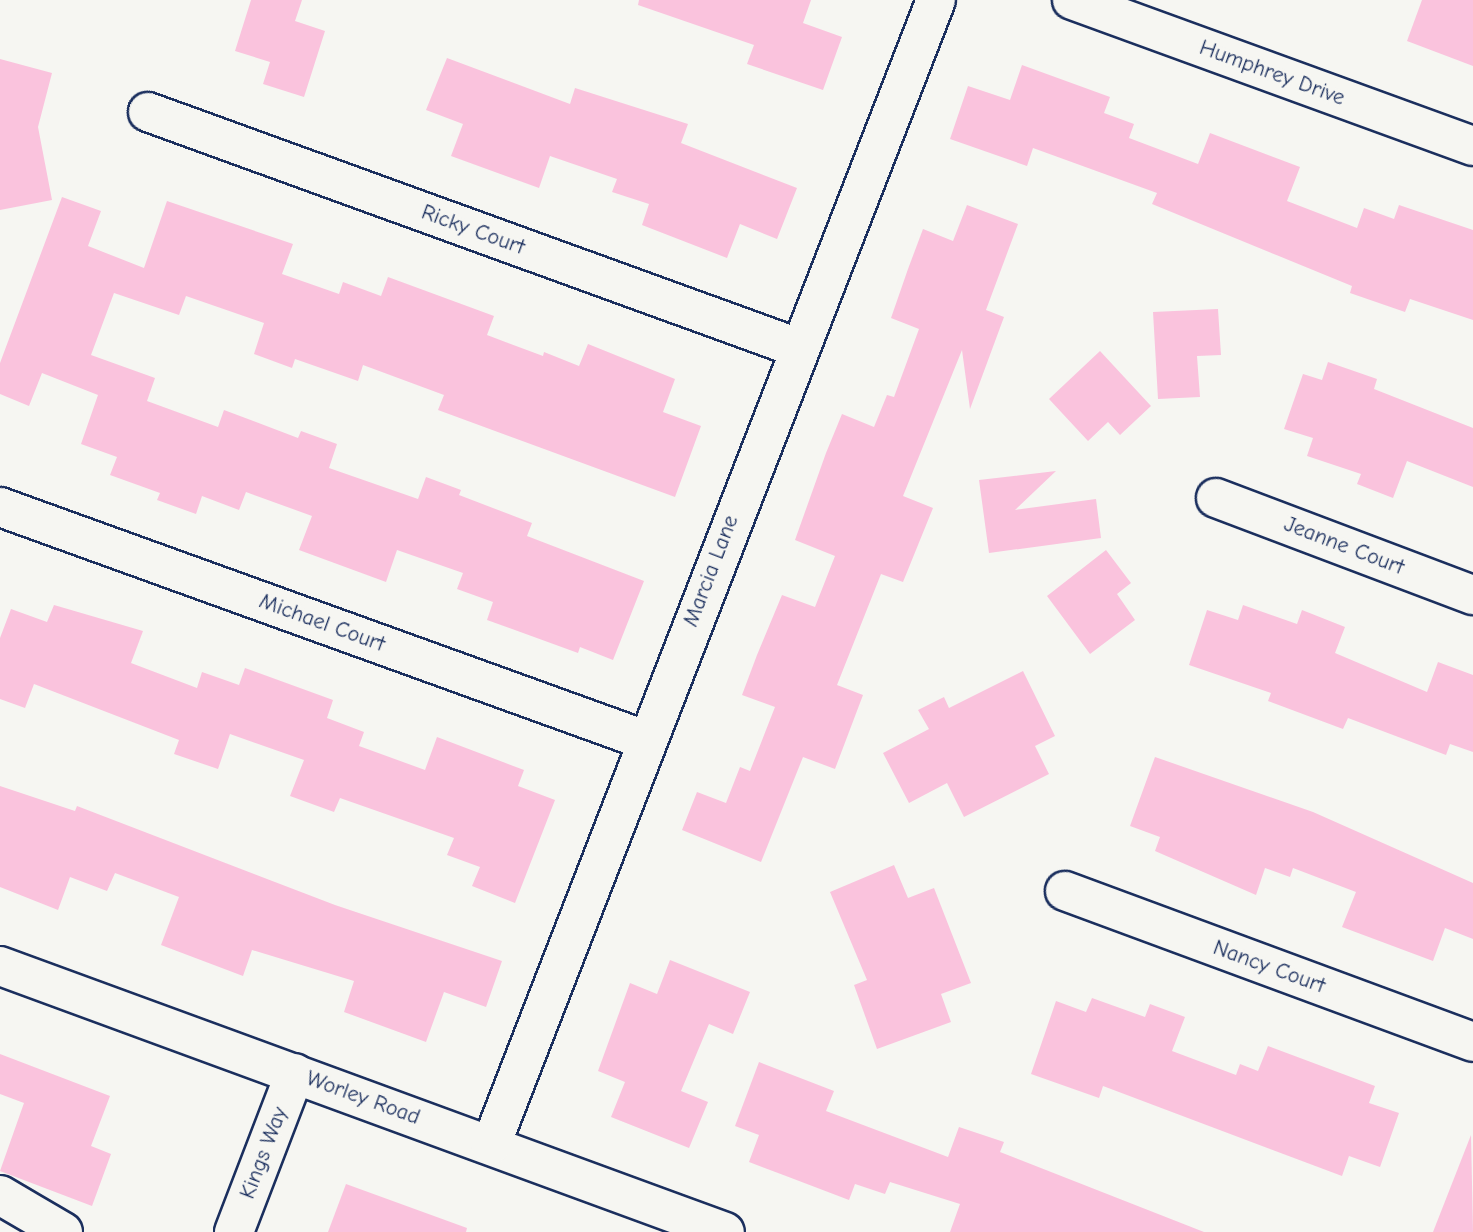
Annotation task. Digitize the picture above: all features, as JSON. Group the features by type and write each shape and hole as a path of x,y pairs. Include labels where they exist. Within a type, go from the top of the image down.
{"street":[{"name":"Marcia Lane","path":"491,1145 645,740 936,0"},
{"name":"Humphrey Drive","path":"1072,0 1473,146"},
{"name":"Ricky Court","path":"148,112 798,348"},
{"name":"Jeanne Court","path":"1216,498 1473,595"},
{"name":"Michael Court","path":"0,507 645,740"},
{"name":"Nancy Court","path":"1065,891 1473,1042"},
{"name":"Worley Road","path":"0,966 725,1232"},
{"name":"Kings Way","path":"234,1232 295,1073"},
{"path":"0,1195 63,1232"}],"building":[{"path":"251,0 302,0 295,21 325,31 304,97 263,84 270,62 235,51"},
{"path":"639,0 811,0 803,23 842,37 823,90 747,64 754,45 638,5"},
{"path":"1422,0 1473,0 1473,66 1407,41"},
{"path":"447,58 570,104 575,88 688,124 681,143 797,188 777,239 740,224 727,258 642,225 649,204 612,192 617,179 550,156 539,188 451,156 463,124 426,110"},
{"path":"0,59 52,73 38,127 52,200 0,210"},
{"path":"1022,65 1110,97 1104,113 1134,124 1129,138 1198,164 1210,133 1300,167 1287,201 1357,228 1364,208 1394,219 1399,205 1473,230 1473,320 1410,299 1405,312 1350,293 1352,286 1152,204 1157,193 1033,148 1027,166 950,139 968,86 1010,100"},
{"path":"62,197 101,211 88,246 144,268 167,201 293,244 282,274 339,294 343,282 381,296 388,277 494,316 487,335 543,356 544,352 579,366 588,344 675,379 663,412 701,426 675,497 438,410 444,395 363,365 358,381 295,359 292,368 254,354 264,323 186,296 179,315 114,293 91,355 155,378 147,401 218,427 224,410 298,438 301,431 337,444 329,468 418,499 426,477 461,490 459,495 532,523 527,536 644,581 613,660 580,647 578,653 487,620 493,602 457,589 463,573 397,550 386,582 299,550 312,516 246,492 239,510 202,496 196,514 157,500 160,493 110,475 117,457 81,444 98,395 42,373 29,406 0,394 0,363"},
{"path":"967,205 1018,224 986,310 1004,317 970,409 962,350 903,496 933,508 903,582 881,574 837,685 863,695 835,769 803,757 761,862 682,830 697,792 726,803 740,767 750,771 775,707 742,695 757,655 782,595 815,607 835,556 795,540 826,453 842,414 874,427 887,395 894,397 919,329 891,318 923,229 953,241"},
{"path":"1218,309 1221,355 1197,356 1200,397 1158,399 1153,312"},
{"path":"1100,351 1151,406 1120,435 1108,422 1088,441 1049,399"},
{"path":"1328,362 1377,379 1374,389 1473,428 1473,487 1407,461 1393,498 1357,484 1361,474 1307,456 1313,438 1284,429 1303,374 1322,380"},
{"path":"1056,471 1015,510 1096,499 1101,538 989,553 979,480"},
{"path":"1106,550 1131,583 1117,594 1135,620 1090,654 1047,596"},
{"path":"54,605 143,631 131,663 197,688 202,672 239,685 245,668 333,700 327,718 364,732 359,746 425,770 437,737 524,770 518,786 555,800 515,903 472,886 480,867 447,855 454,838 340,798 334,812 290,796 304,760 230,734 218,769 174,754 179,740 34,684 25,708 0,699 0,638 11,609 47,622"},
{"path":"1243,605 1297,624 1302,610 1345,627 1335,653 1427,692 1438,662 1473,675 1473,752 1450,744 1446,755 1348,718 1343,729 1268,701 1271,693 1189,665 1207,610 1238,620"},
{"path":"1023,671 1055,736 1035,746 1049,774 964,817 947,783 909,803 883,753 929,729 918,710 944,697 949,708"},
{"path":"1155,757 1313,812 1473,883 1473,939 1445,928 1433,961 1342,927 1356,892 1293,868 1290,877 1265,868 1256,895 1155,851 1160,837 1130,826"},
{"path":"0,786 75,811 77,806 335,905 502,961 486,1007 444,992 426,1042 344,1012 354,981 252,950 243,976 161,945 179,897 115,873 107,891 70,877 58,910 0,887"},
{"path":"894,865 908,898 934,888 971,983 941,994 951,1022 877,1049 854,985 867,980 830,892"},
{"path":"670,960 750,992 733,1034 709,1024 681,1091 708,1102 689,1148 611,1117 625,1082 598,1071 630,983 657,994"},
{"path":"1092,998 1145,1017 1150,1004 1185,1017 1172,1051 1236,1075 1240,1064 1258,1071 1268,1046 1375,1086 1369,1103 1399,1113 1380,1167 1349,1156 1342,1176 1103,1086 1099,1098 1031,1074 1056,1001 1086,1012"},
{"path":"0,1054 110,1096 91,1146 111,1154 92,1206 0,1171 24,1103 0,1094"},
{"path":"759,1062 834,1091 826,1111 948,1157 959,1127 1004,1142 1000,1152 1204,1232 950,1232 960,1204 890,1182 885,1194 855,1184 849,1200 749,1162 759,1135 735,1126"},
{"path":"1471,1135 1473,1232 1433,1232"},
{"path":"346,1184 467,1228 466,1232 328,1232"}]}
